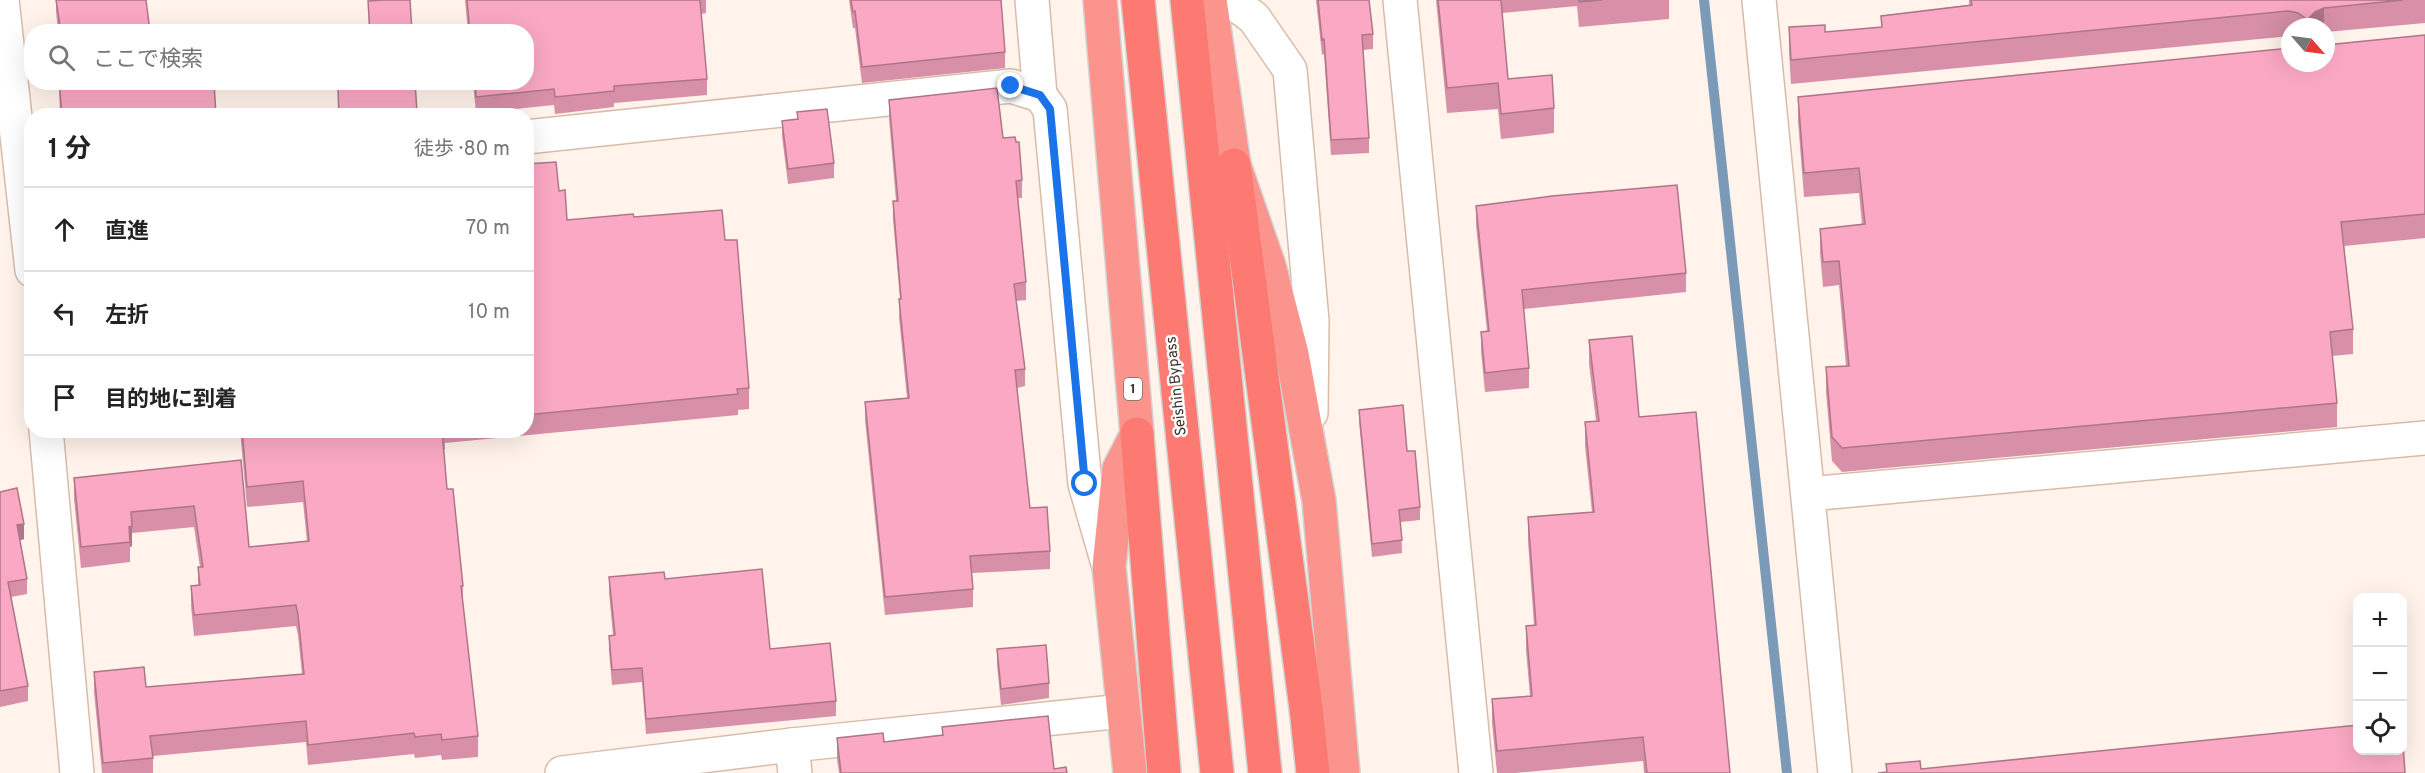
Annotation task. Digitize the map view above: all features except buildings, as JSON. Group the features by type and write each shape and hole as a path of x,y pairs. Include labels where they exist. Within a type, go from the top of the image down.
{"highway":[{"name":"1","path":"1100,0 1137,434"},
{"name":"Seishin Bypass","path":"1138,0 1217,773"},
{"path":"1187,0 1265,773"},
{"path":"1210,0 1234,165 1313,773"},
{"path":"1234,165 1269,266 1292,354 1319,501 1344,773"},
{"path":"1130,773 1109,567 1119,469 1137,434"},
{"path":"1137,434 1164,773"}],"street":[{"path":"2,0 24,162"},
{"path":"1032,0 1040,95 1050,109 1085,484 1109,567"},
{"path":"1230,0 1254,18 1290,70 1312,321 1310,456"},
{"path":"1400,0 1476,773"},
{"path":"1759,0 1782,104 1809,494 1835,773"},
{"path":"534,136 1011,86 1040,95"},
{"path":"47,438 77,773"},
{"path":"1809,494 2425,438"},
{"path":"562,773 794,759 1123,711"}],"waterway":[{"path":"1704,0 1787,773"}],"route":[{"path":"1011,86 1040,95 1050,109 1085,484"}]}
